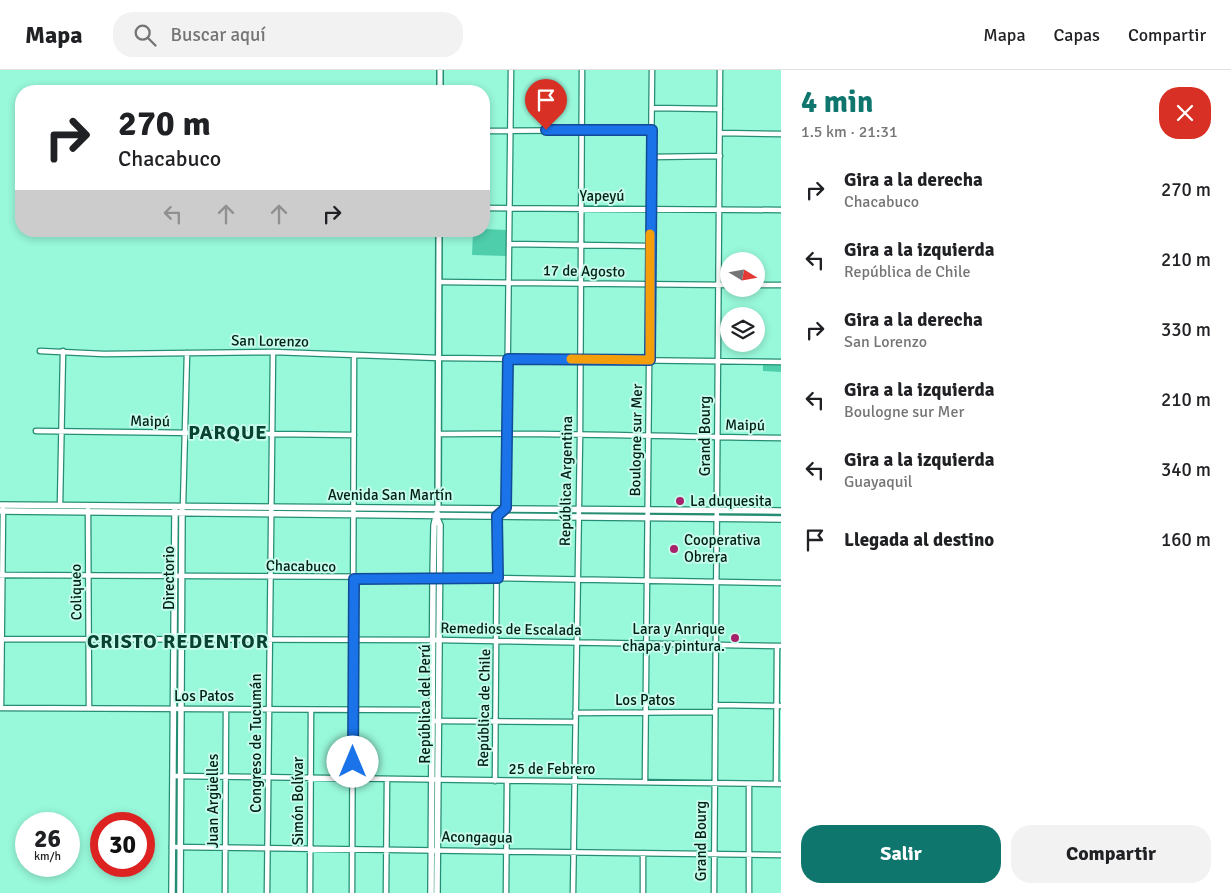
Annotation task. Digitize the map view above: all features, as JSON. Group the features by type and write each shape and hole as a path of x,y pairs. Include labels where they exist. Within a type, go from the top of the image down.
{"main road":[{"name":"Avenida San Martín","path":"2,508 60,505 88,509"},
{"name":"Avenida San Martín","path":"354,511 438,507 781,511"},
{"name":"República del Perú","path":"436,893 434,848 434,710 436,516 438,507"},
{"name":"Avenida San Martín","path":"2,508 354,511 436,516 781,520"},
{"name":"Directorio","path":"172,893 174,577 179,509"},
{"name":"Directorio","path":"179,509 182,577 180,893"},
{"name":"República del Perú","path":"431,893 434,848"}],"street":[{"path":"440,70 440,85"},
{"path":"497,516 506,508 511,70"},
{"name":"República Argentina","path":"573,893 580,436 582,70"},
{"name":"Boulogne sur Mer","path":"645,781 652,70"},
{"name":"Grand Bourg","path":"714,893 720,70"},
{"path":"652,108 720,109"},
{"path":"490,131 652,130"},
{"path":"720,133 781,134"},
{"path":"652,157 720,156"},
{"name":"Yapeyú","path":"490,208 781,210"},
{"name":"República del Perú","path":"438,507 439,237"},
{"path":"509,244 650,246"},
{"name":"17 de Agosto","path":"439,282 719,286"},
{"path":"765,285 781,285"},
{"name":"San Lorenzo","path":"40,351 273,352 439,358"},
{"path":"60,505 63,352"},
{"name":"Congreso de Tucumán","path":"267,893 270,435 273,352"},
{"name":"Directorio","path":"179,509 185,434 187,353"},
{"path":"352,893 354,355"},
{"path":"439,358 781,362"},
{"name":"Maipú","path":"36,431 354,435"},
{"name":"Maipú","path":"438,434 507,432 580,436 781,438"},
{"path":"1,708 2,508"},
{"name":"Coliqueo","path":"88,509 89,708"},
{"name":"República de Chile","path":"495,781 497,516"},
{"name":"Chacabuco","path":"2,576 354,579 498,578 781,583"},
{"name":"Remedios de Escalada","path":"1,639 435,640 779,646"},
{"path":"778,784 779,646"},
{"path":"715,705 779,706"},
{"name":"Los Patos","path":"1,708 434,710"},
{"name":"Juan Argüelles","path":"225,893 226,709"},
{"name":"Simón Bolívar","path":"310,893 311,710"},
{"name":"Los Patos","path":"575,713 715,712"},
{"path":"434,721 496,723 575,722"},
{"name":"25 de Febrero","path":"173,776 778,784"},
{"path":"386,893 387,779"},
{"name":"República de Chile","path":"506,893 507,781"},
{"path":"749,784 749,893"},
{"name":"Acongagua","path":"172,846 781,854"},
{"path":"643,853 643,893"}],"green space":[{"path":"490,229 508,230 507,256 472,255 473,237 490,237"},
{"path":"763,362 781,362 781,372 763,371"},
{"path":"506,511 571,512 572,513 507,514"},
{"path":"585,512 641,513 640,515 586,514"},
{"path":"655,512 709,513 710,514 656,515"},
{"path":"726,513 779,514 780,515 725,516"}],"slow traffic":[{"path":"571,359 650,360 650,234"}],"place":[{"name":"La duquesita","path":"680,501"},
{"name":"Cooperativa Obrera","path":"674,549"},
{"name":"Lara y Anrique chapa y pintura.","path":"735,638"}],"district":[{"name":"PARQUE","path":"228,432"},
{"name":"CRISTO REDENTOR","path":"178,641"}],"route":[{"path":"353,762 354,579 498,578 497,516 506,508 508,359 650,360 652,130 546,130"}]}
